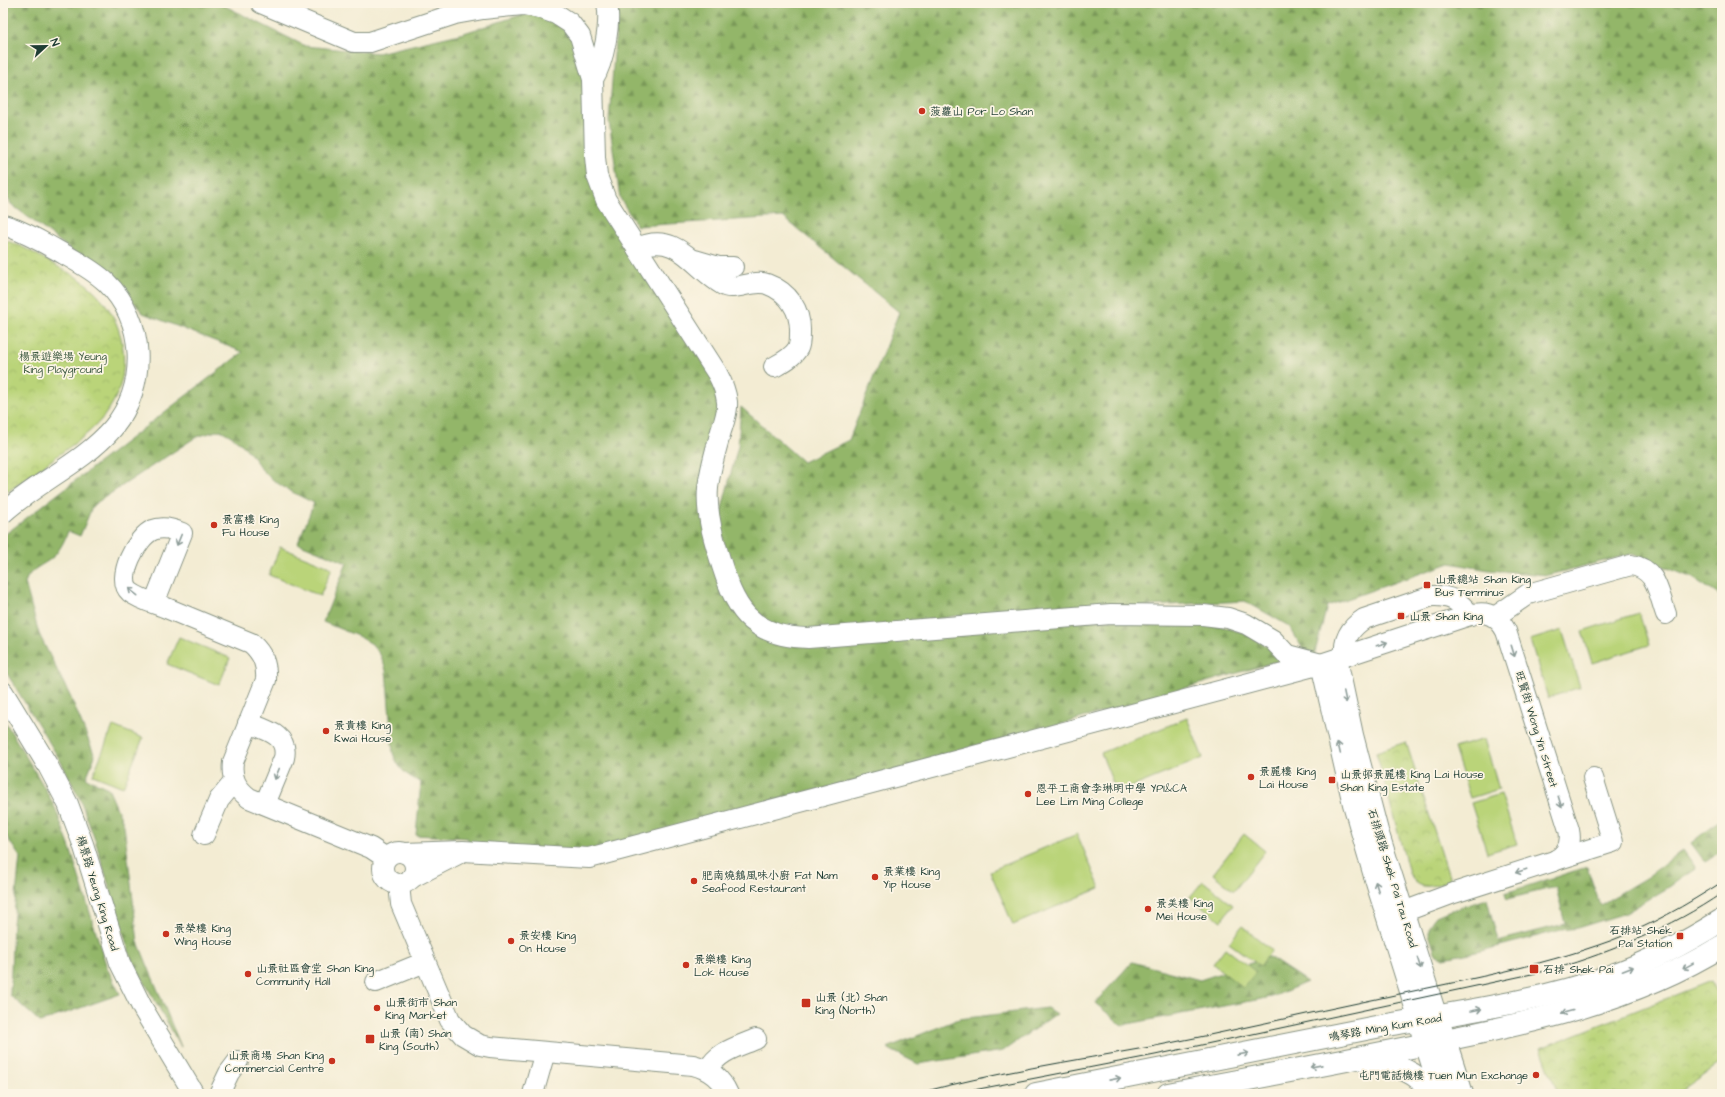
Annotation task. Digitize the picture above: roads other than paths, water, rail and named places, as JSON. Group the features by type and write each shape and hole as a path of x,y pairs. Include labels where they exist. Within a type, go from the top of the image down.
{"main road":[{"name":"鳴琴路 Ming Kum Road","path":"1036,1094 1428,1019 1547,994 1610,976 1670,950 1722,920"},
{"path":"1168,1094 1354,1059 1552,1016 1617,997 1680,970 1722,946"},
{"name":"石排頭路 Shek Pai Tau Road","path":"1428,1019 1436,1042 1462,1094"},
{"name":"石排頭路 Shek Pai Tau Road","path":"1436,1042 1442,1094"},
{"path":"1354,1059 1399,1068 1415,1074 1434,1094"}],"street":[{"path":"261,3 354,42 362,43 370,42 455,14 523,5 539,8 556,14 570,23 580,36 593,79 595,157 597,176 606,200 717,373 723,386 727,401 726,410 712,464 708,489 711,524 724,575 731,592 742,611 762,628 782,636 808,638 1111,614 1203,615 1228,618 1246,624 1272,640 1287,655 1337,655"},
{"path":"593,79 599,70 607,31 607,3"},
{"path":"3,225 38,240 91,270 107,283 119,298 130,317 137,342 138,355 136,378 132,396 114,426 92,448 3,513"},
{"path":"637,248 659,242 677,249 724,286 732,287 765,283 786,296 794,306 800,322 805,349 798,348 794,354 774,367"},
{"path":"691,259 719,267 733,266"},
{"path":"1337,655 1352,628 1358,623 1379,614 1432,596 1447,597 1465,609 1487,613 1496,617 1528,594 1631,565 1640,566 1648,571 1654,579 1666,614"},
{"path":"154,603 251,643 259,650 264,659 267,669 266,680 233,762 232,772 234,782 240,791 249,798 371,848 413,861 414,873 405,881 401,904 445,1010 456,1028 463,1035 480,1045 490,1047 693,1065 708,1070 720,1079 728,1094"},
{"path":"463,851 405,881 389,881 383,867 395,856 463,851 589,858 1337,655 1465,609"},
{"name":"旺賢街 Wong Yin Street","path":"1403,912 1454,893 1554,861 1568,849 1570,836 1569,830 1506,631 1502,623 1496,617"},
{"name":"石排頭路 Shek Pai Tau Road","path":"1337,655 1367,790 1403,912 1428,1019"},
{"name":"石排頭路 Shek Pai Tau Road","path":"1337,655 1353,804 1376,883 1428,1019"},
{"name":"楊景路 Yeung King Road","path":"3,692 48,766 68,804 83,844 120,963 143,1009 194,1094"},
{"path":"248,723 280,737 286,750 265,804"},
{"path":"1554,861 1613,842 1593,778"},
{"path":"204,835 219,800 234,782"},
{"path":"376,982 425,962"},
{"path":"708,1070 720,1054 756,1039"},
{"path":"533,1094 545,1052"},
{"path":"219,1094 229,1073 238,1061"}],"tram line":[{"path":"915,1094 973,1080 1062,1062 1150,1047 1208,1035 1468,980 1554,959 1582,951 1639,929 1695,899 1722,882"},
{"path":"953,1094 1155,1055 1555,969 1620,946 1662,928 1703,906 1722,893"}],"place":[{"name":"菠蘿山 Por Lo Shan","path":"922,111"},
{"name":"景富樓 King Fu House","path":"214,525"},
{"name":"山景總站 Shan King Bus Terminus","path":"1427,585"},
{"name":"山景 Shan King","path":"1401,616"},
{"name":"景貴樓 King Kwai House","path":"326,731"},
{"name":"景麗樓 King Lai House","path":"1251,777"},
{"name":"山景邨景麗樓 King Lai House Shan King Estate","path":"1332,780"},
{"name":"恩平工商會李琳明中學 YPI&CA Lee Lim Ming College","path":"1028,794"},
{"name":"景業樓 King Yip House","path":"875,877"},
{"name":"肥南燒鵝風味小廚 Fat Nam Seafood Restaurant","path":"694,881"},
{"name":"景美樓 King Mei House","path":"1148,909"},
{"name":"景榮樓 King Wing House","path":"166,934"},
{"name":"石排站 Shek Pai Station","path":"1680,936"},
{"name":"景安樓 King On House","path":"511,941"},
{"name":"景樂樓 King Lok House","path":"686,965"},
{"name":"石排 Shek Pai","path":"1534,969"},
{"name":"山景社區會堂 Shan King Community Hall","path":"248,974"},
{"name":"山景 (北) Shan King (North)","path":"806,1003"},
{"name":"山景街市 Shan King Market","path":"377,1008"},
{"name":"山景 (南) Shan King (South)","path":"370,1039"},
{"name":"山景商場 Shan King Commercial Centre","path":"332,1061"},
{"name":"屯門電話機樓 Tuen Mun Exchange","path":"1536,1075"}],"park label":[{"name":"楊景遊樂場 Yeung King Playground","path":"63,362"}]}
